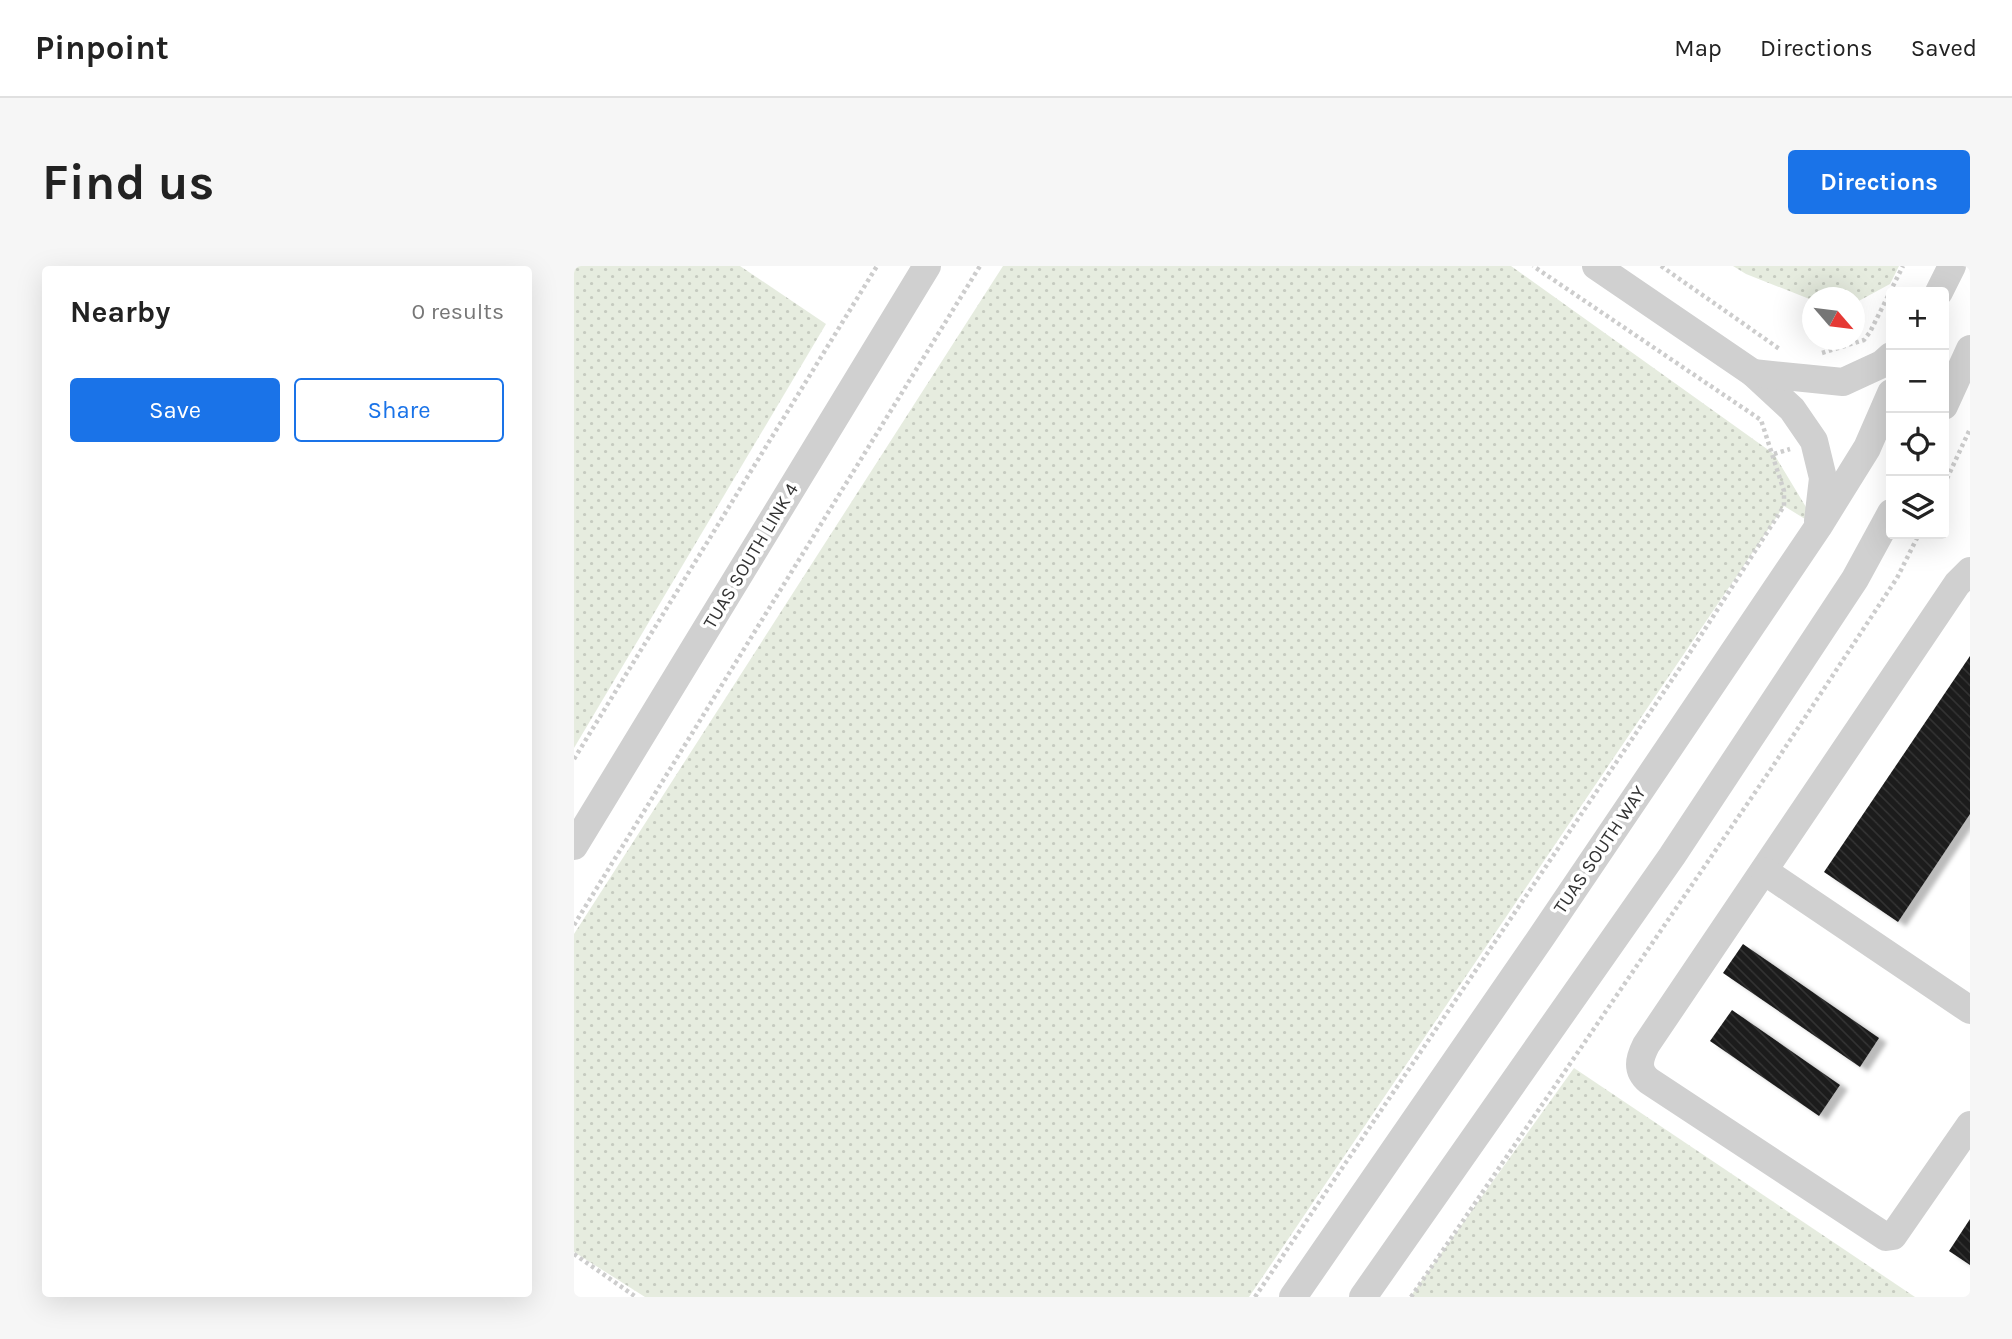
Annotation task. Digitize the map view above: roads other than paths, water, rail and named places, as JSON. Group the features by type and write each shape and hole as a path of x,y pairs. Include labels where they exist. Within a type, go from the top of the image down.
{"street":[{"name":"TUAS SOUTH LINK 4","path":"574,846 927,266"},
{"path":"1595,266 1753,373 1792,410 1814,441 1823,478 1818,527"},
{"path":"1942,287 1952,266"},
{"path":"1949,395 1970,349"},
{"path":"1753,373 1843,382 1886,361"},
{"name":"TUAS SOUTH WAY","path":"1293,1297 1542,936 1818,527 1867,448 1886,404"},
{"path":"1363,1297 1672,856 1855,579 1886,522"},
{"path":"1970,571 1957,584 1646,1045 1639,1064 1644,1077 1886,1237 1893,1236 1970,1125"},
{"path":"1764,871 1970,1010"}]}
